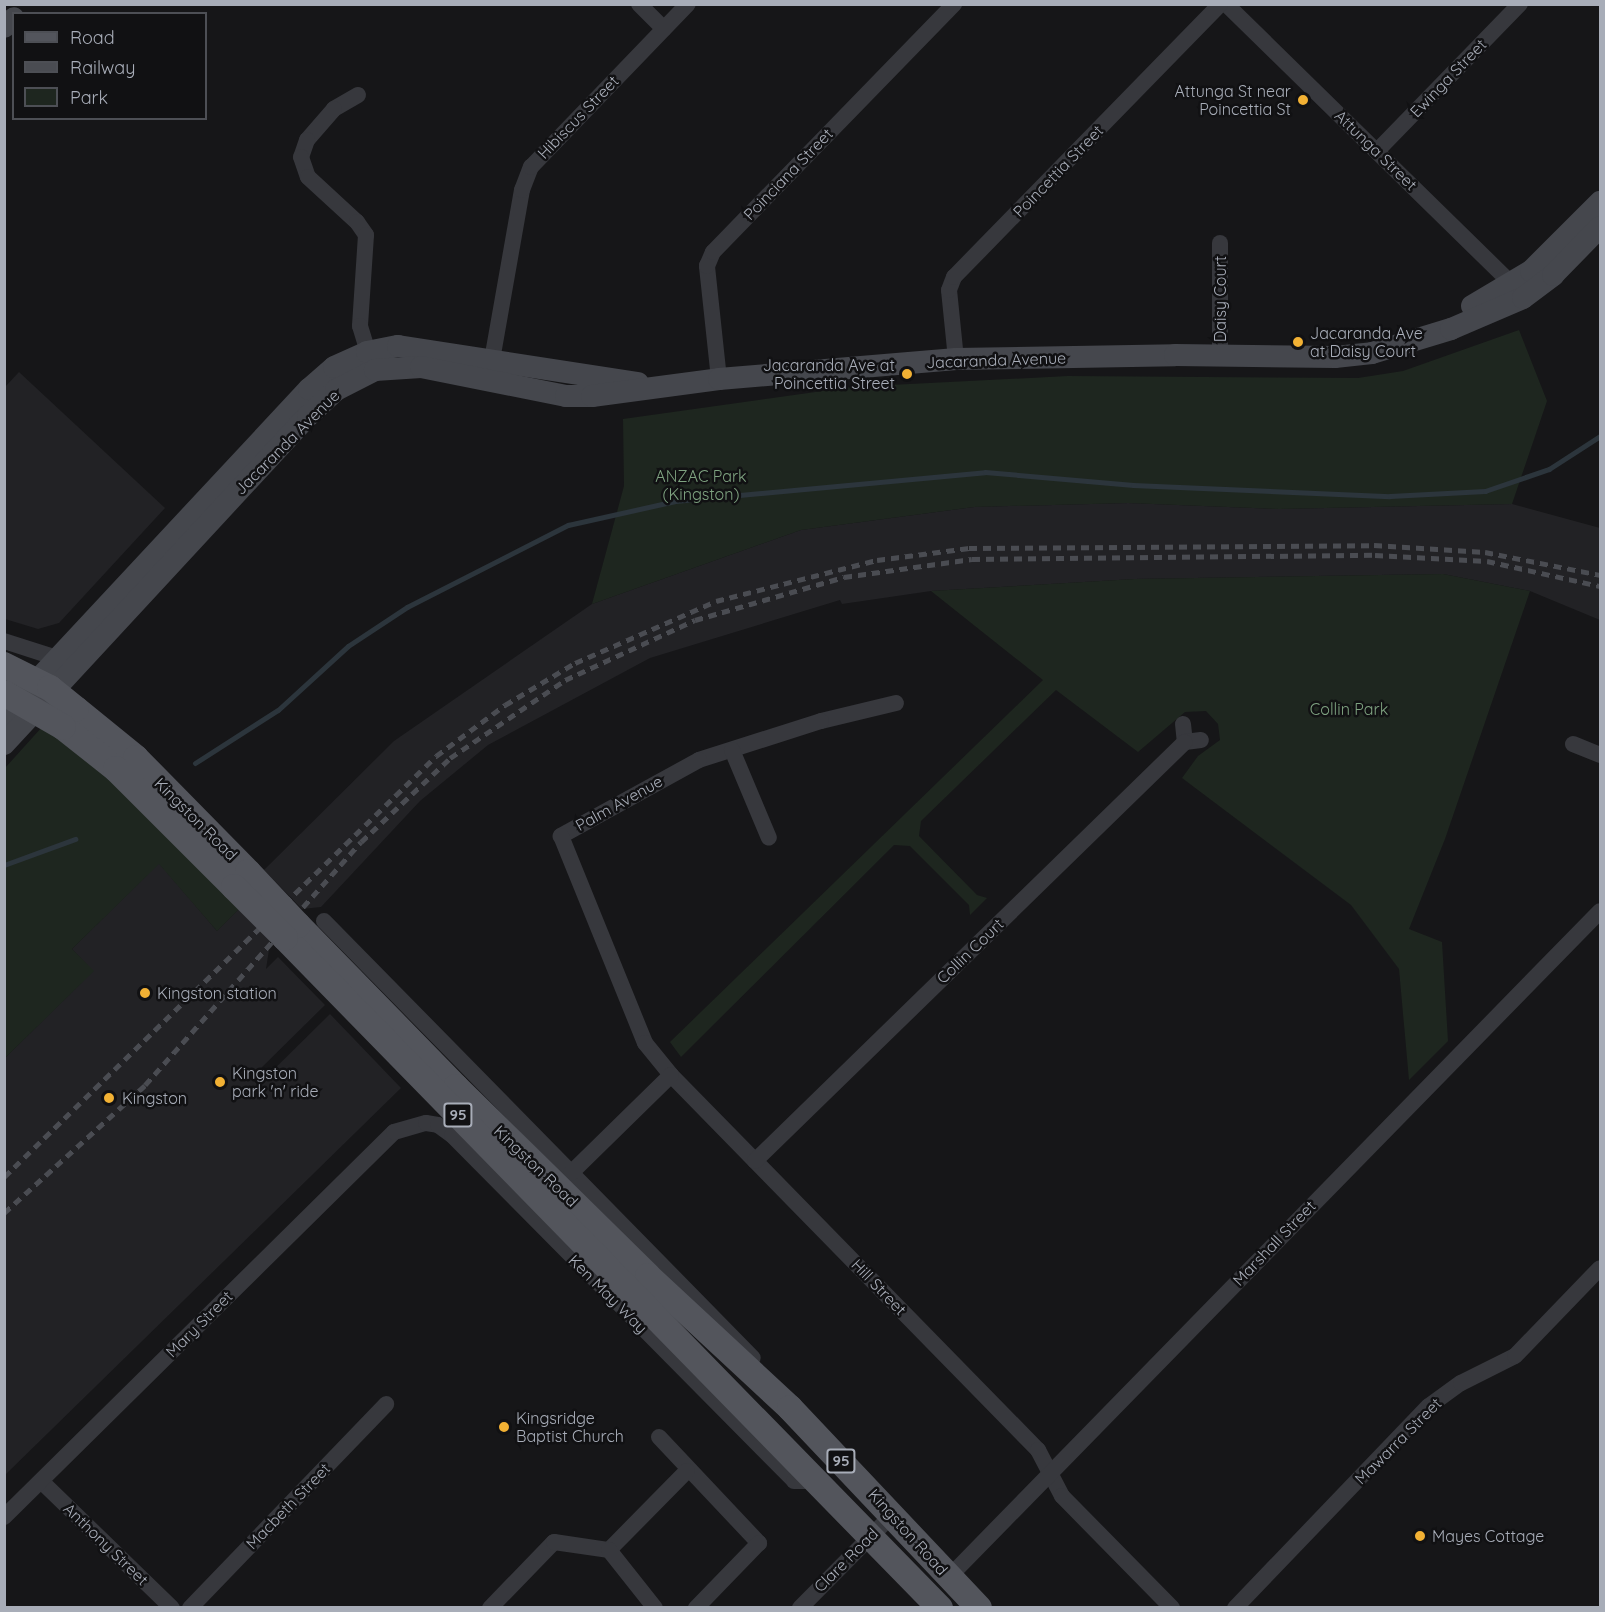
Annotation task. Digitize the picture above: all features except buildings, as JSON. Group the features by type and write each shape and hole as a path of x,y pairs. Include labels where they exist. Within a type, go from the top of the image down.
{"main road":[{"name":"Kingston Road","path":"4,665 50,688 69,718"},
{"name":"Kingston Road","path":"4,693 69,718 135,758 241,879 940,1608"},
{"name":"Kingston Road","path":"291,931 790,1408 893,1514 979,1608"},
{"path":"949,1577 941,1590 953,1608"}],"street":[{"path":"639,4 664,28"},
{"name":"Hibiscus Street","path":"492,360 522,190 531,167 688,4"},
{"name":"Poincettia Street","path":"956,360 950,290 954,277 1221,4"},
{"name":"Attunga Street","path":"1226,4 1519,291"},
{"name":"Poinciana Street","path":"719,379 707,266 713,252 950,6"},
{"name":"Ewinga Street","path":"1377,151 1513,7"},
{"path":"358,95 334,109 307,140 301,157 308,177 357,222 366,235 360,326 371,361"},
{"name":"Jacaranda Avenue","path":"1519,291 1600,202"},
{"name":"Jacaranda Avenue","path":"4,716 309,389 334,367 371,361 421,367 566,396 618,395 719,379 956,360 1323,354 1335,357 1372,353 1407,344 1553,275 1600,227"},
{"name":"Daisy Court","path":"1220,243 1220,356"},
{"name":"Jacaranda Avenue","path":"4,744 308,416 371,361 398,346 548,370 670,385"},
{"path":"544,392 548,370"},
{"path":"4,641 57,658"},
{"name":"Palm Avenue","path":"670,1075 645,1043 561,836 699,760 821,721 896,703"},
{"name":"Collin Court","path":"755,1161 1193,741 1183,724"},
{"path":"1573,744 1600,755"},
{"path":"732,750 769,837"},
{"name":"Marshall Street","path":"949,1577 1600,910"},
{"name":"Kingston Road","path":"324,921 785,1390 790,1408"},
{"path":"572,1173 670,1075"},
{"name":"Hill Street","path":"670,1075 1038,1450 1062,1496 1172,1608"},
{"name":"Ken May Way","path":"394,1132 426,1123 444,1128 794,1481 816,1481"},
{"name":"Mary Street","path":"4,1517 394,1132"},
{"name":"Mawarra Street","path":"1235,1608 1429,1406 1461,1383 1515,1356 1600,1268"},
{"name":"Macbeth Street","path":"190,1608 386,1404"},
{"path":"658,1437 687,1471 759,1543 696,1608"},
{"path":"609,1550 687,1471"},
{"name":"Anthony Street","path":"41,1481 172,1608"},
{"name":"Clare Road","path":"800,1608 893,1514"},
{"path":"490,1608 554,1542 609,1550 656,1608"}],"shaded area":[{"path":"19,372 165,508 59,623 38,629 5,619 5,387"},
{"path":"1128,503 1279,509 1512,504 1600,528 1600,620 1530,591 1443,574 1135,579 931,591 842,604 840,600 650,658 488,745 420,801 321,907 302,909 264,870 394,741 592,604 801,530 974,507"},
{"path":"159,863 217,931 241,907 271,937 266,969 278,957 325,1005 251,1078 258,1085 330,1014 401,1088 5,1475 5,1058 93,971 72,949"}],"green space":[{"name":"ANZAC Park (Kingston)","path":"1519,330 1547,401 1512,504 1279,509 1128,503 974,507 801,530 592,604 624,486 623,419 851,387 1068,376 1358,378 1403,371"},
{"name":"Collin Park","path":"1443,574 1530,591 1445,839 1409,929 1442,942 1448,1041 1409,1080 1399,969 1351,905 1182,778 1198,756 1220,740 1218,724 1206,711 1185,712 1138,752 1056,690 921,821 919,836 977,895 987,898 970,915 969,905 910,846 894,845 681,1057 670,1042 1043,680 931,591 1135,579"},
{"path":"42,727 105,775 241,907 217,931 159,864 72,949 94,971 5,1058 5,768"}],"waterway":[{"path":"195,763 278,710 348,646 407,607 568,525 675,501 985,472 1133,485 1390,496 1485,491 1549,469 1600,436"},
{"path":"4,865 75,839"}],"railway":[{"path":"4,1177 436,756 505,705 575,663 716,601 877,560 969,548 1374,545 1485,552 1600,575"},
{"path":"4,1213 145,1085 361,842 450,758 565,680 695,620 844,577 972,559 1375,555 1487,561 1600,586"}],"place":[{"name":"Attunga St near Poincettia St","path":"1303,100"},
{"name":"Jacaranda Ave at Daisy Court","path":"1298,342"},
{"name":"Jacaranda Ave at Poincettia Street","path":"907,374"},
{"name":"Kingston station","path":"145,993"},
{"name":"Kingston park 'n' ride","path":"220,1082"},
{"name":"Kingston","path":"109,1098"},
{"name":"Kingsridge Baptist Church","path":"504,1427"},
{"name":"Mayes Cottage","path":"1420,1536"}]}
